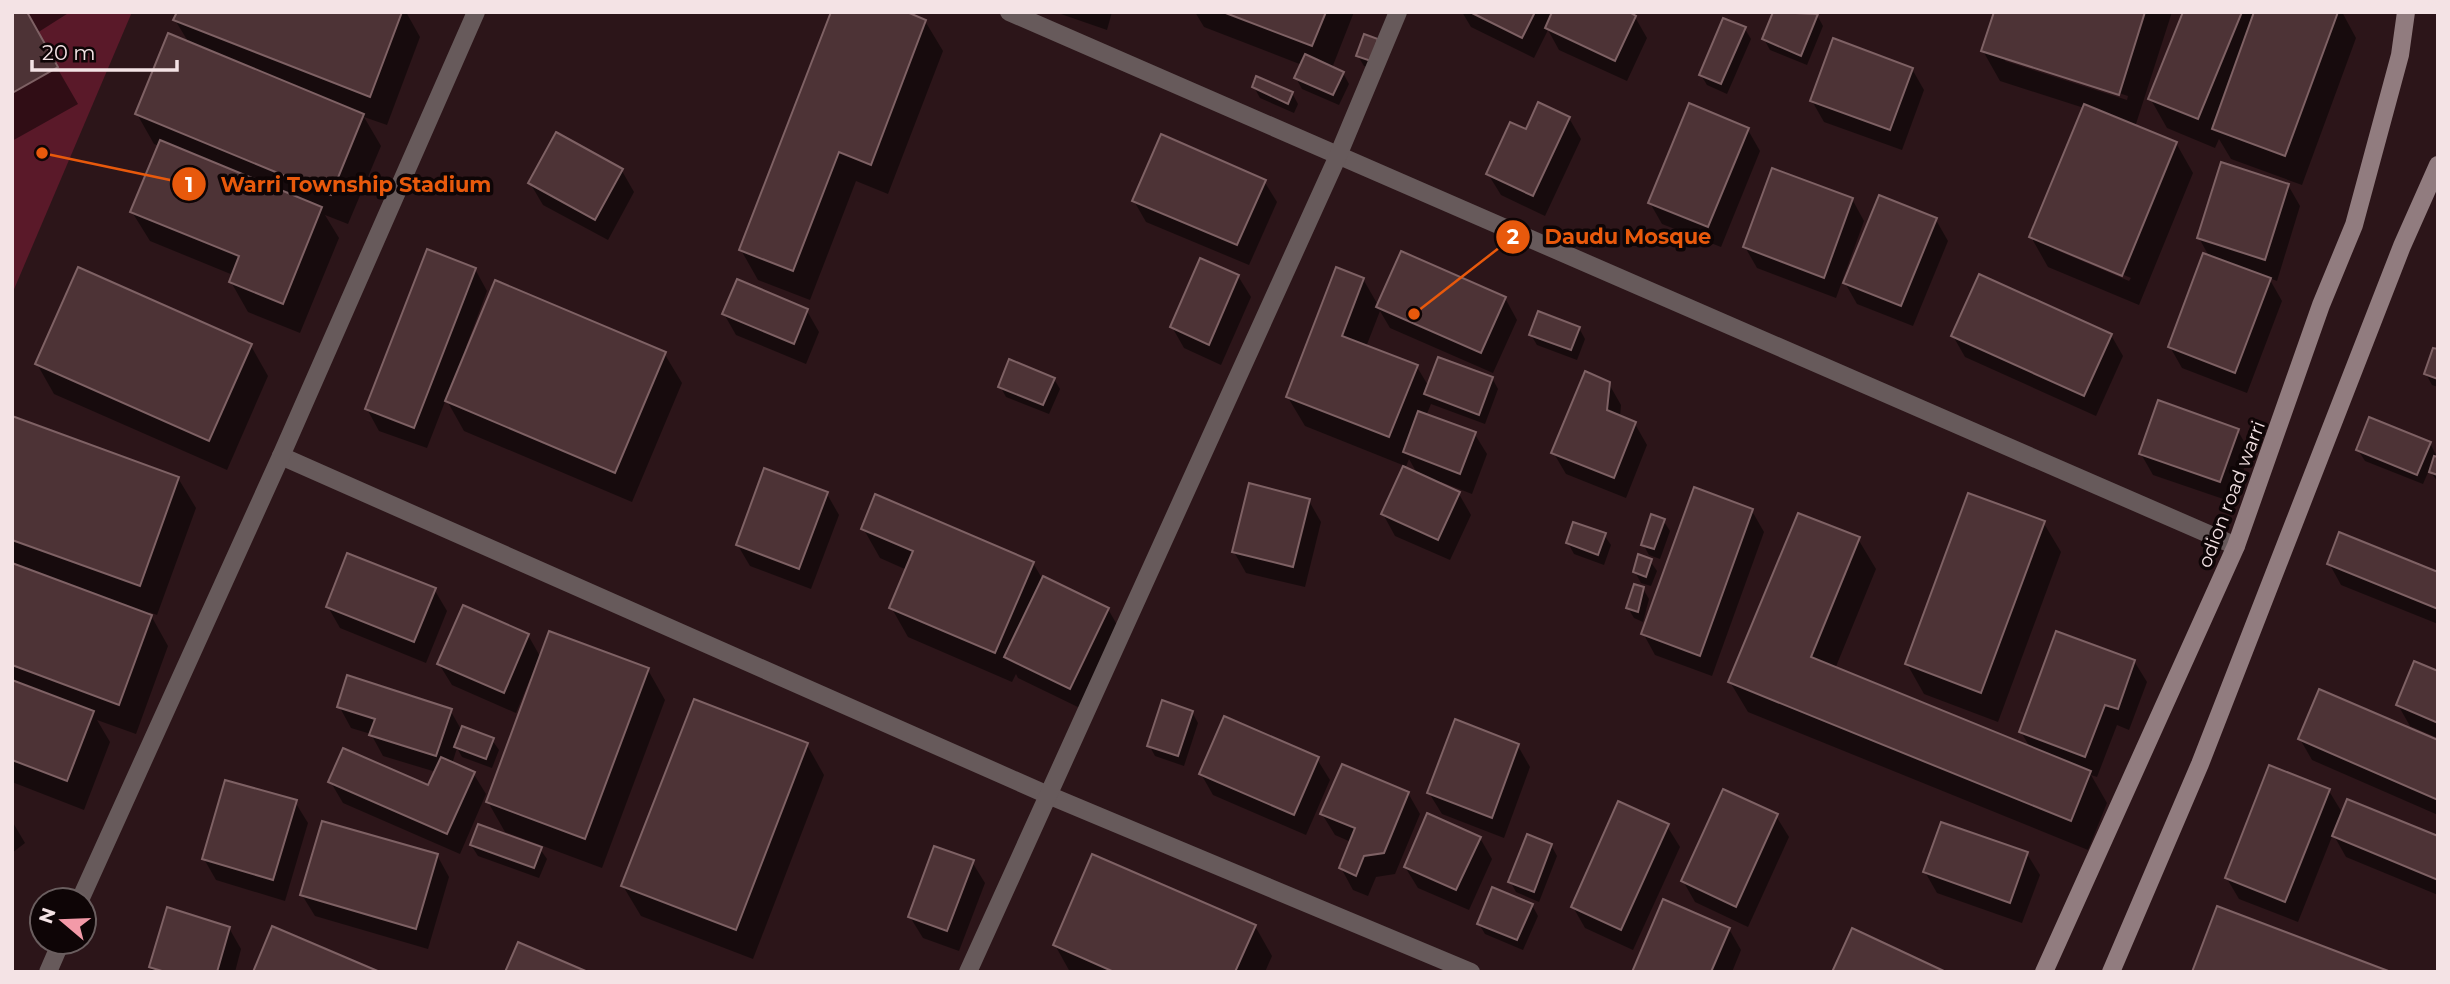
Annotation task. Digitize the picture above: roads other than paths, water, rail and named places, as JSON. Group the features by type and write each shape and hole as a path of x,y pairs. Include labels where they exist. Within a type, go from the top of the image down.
{"main road":[{"name":"odion road warri","path":"2044,972 2236,546 2321,305 2354,225 2400,55 2406,12"},
{"path":"2110,972 2200,764 2402,246 2438,165"}],"street":[{"path":"86,886 281,456 476,12"},
{"path":"1009,12 1337,158 2236,546"},
{"path":"968,972 1337,158 1398,12"},
{"path":"281,456 1048,794 1471,972"}],"place":[{"name":"Warri Township Stadium","path":"42,153"},
{"name":"Daudu Mosque","path":"1414,314"}]}
